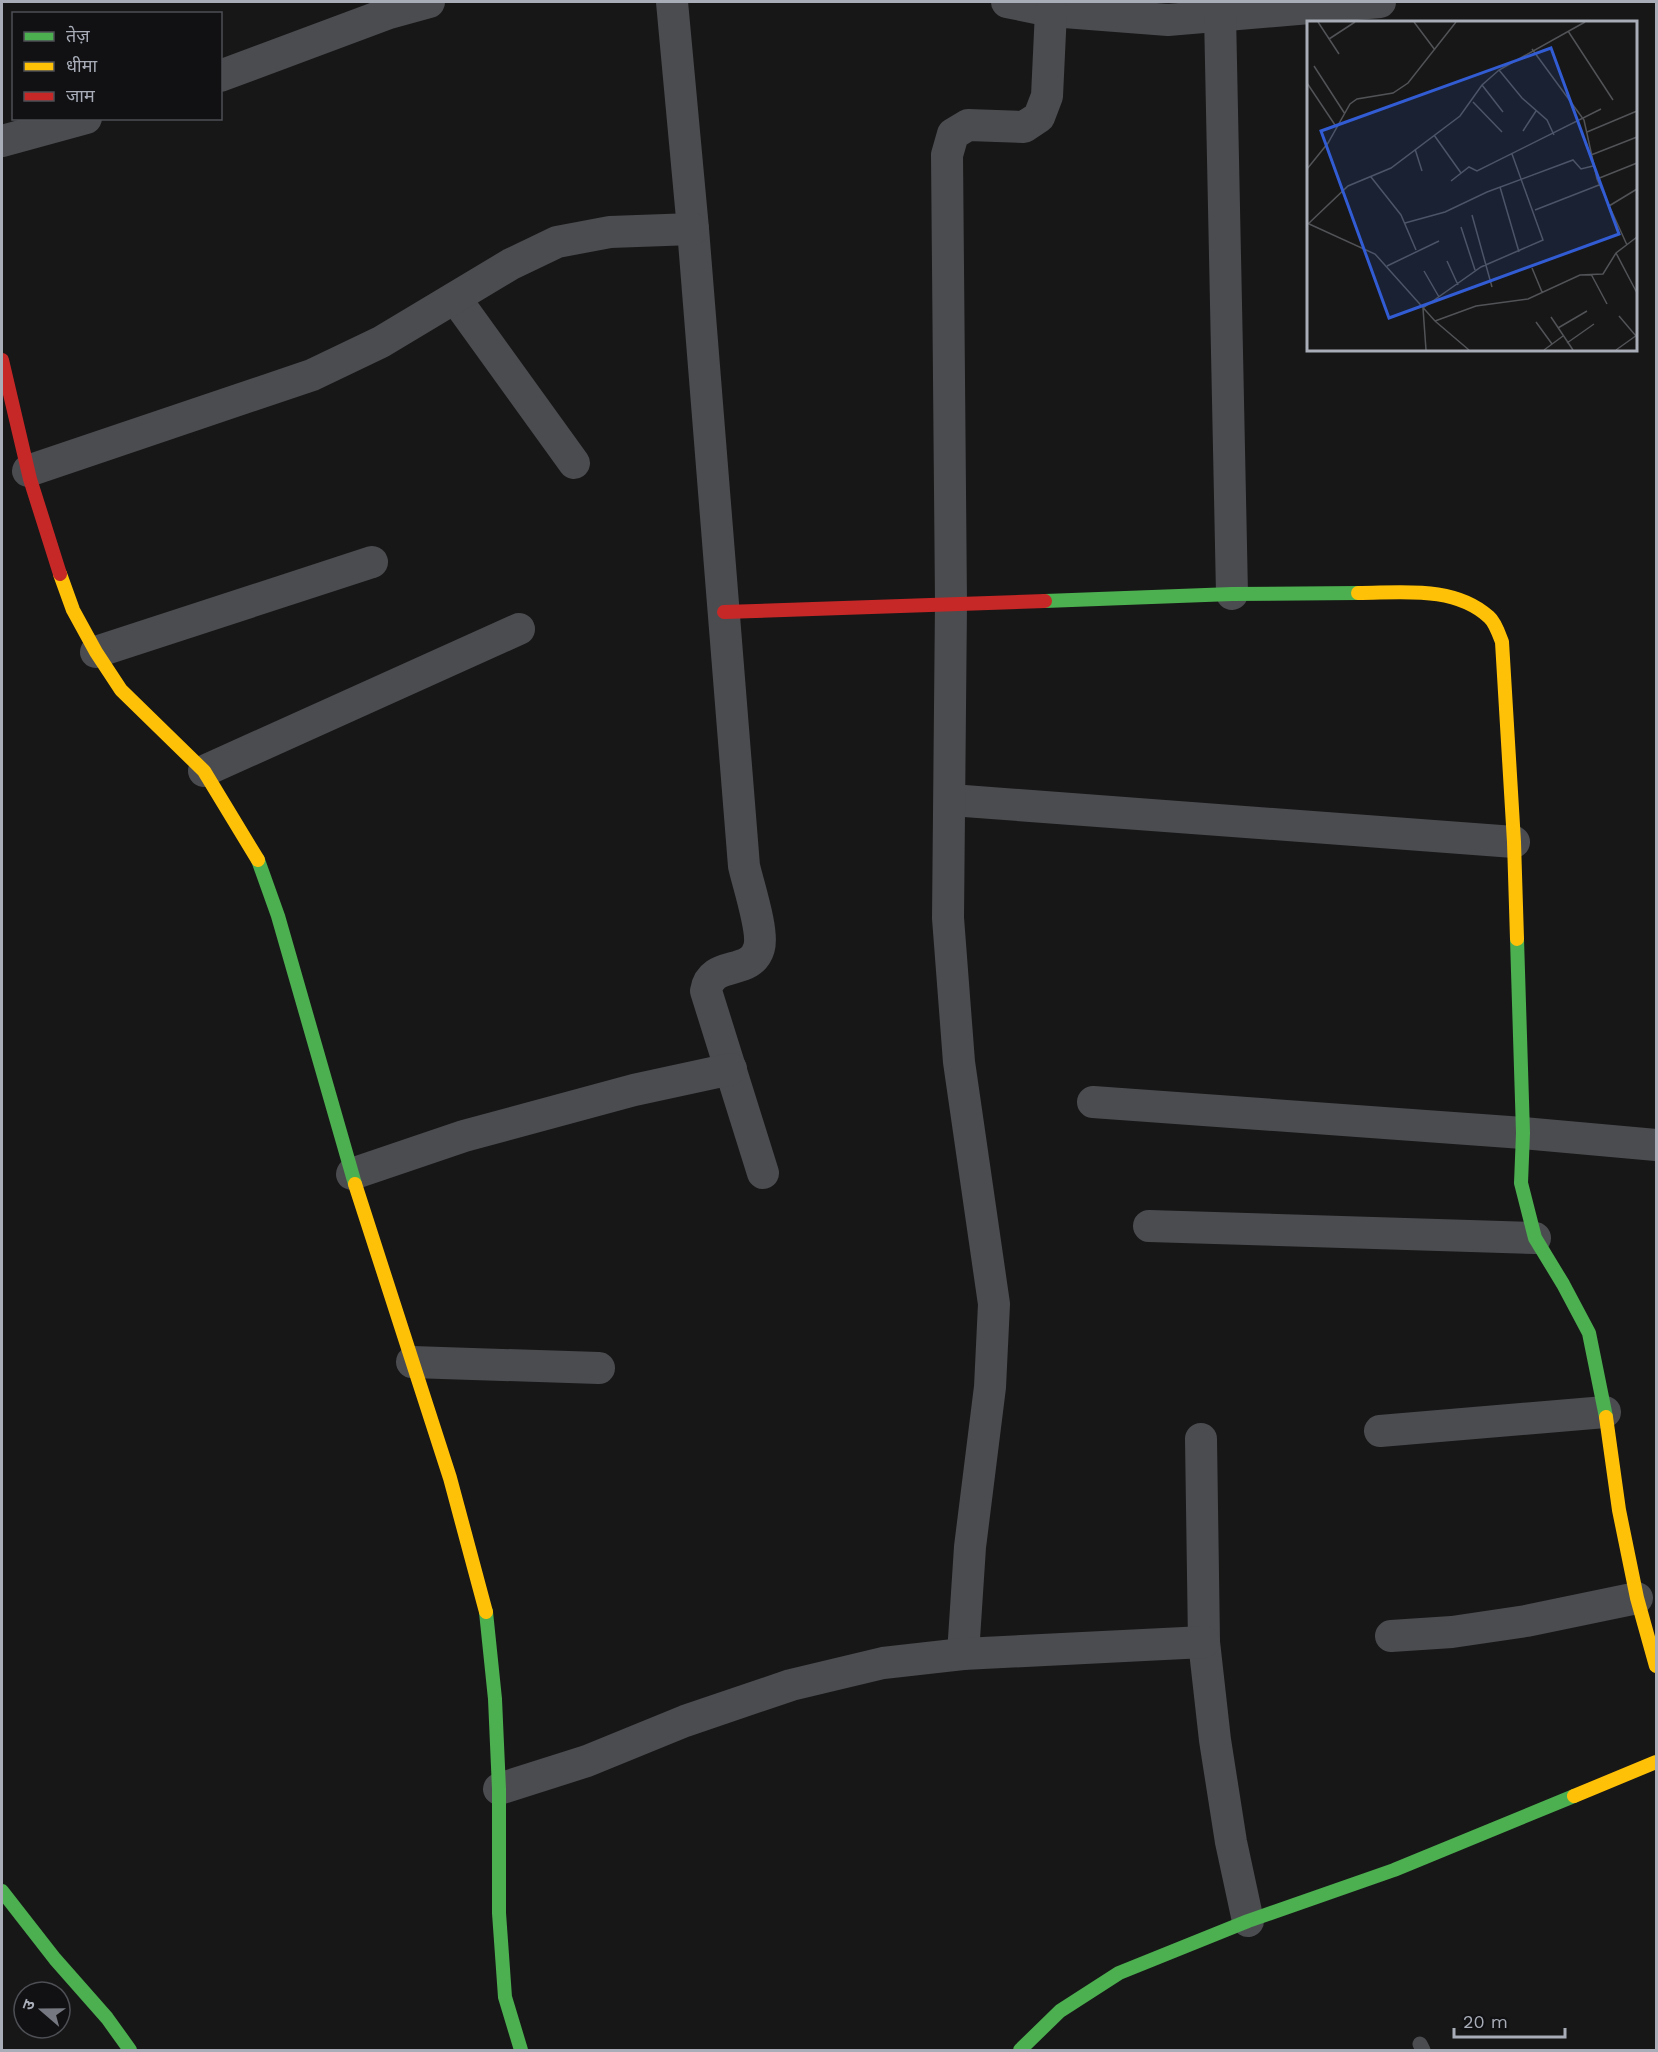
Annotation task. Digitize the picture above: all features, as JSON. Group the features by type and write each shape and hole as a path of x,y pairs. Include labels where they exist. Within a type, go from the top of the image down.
{"street":[{"path":"222,75 389,13 429,2"},
{"path":"672,2 693,229 744,866 760,934 759,949 753,958 742,966 716,973 708,981 706,991 763,1173"},
{"path":"1008,2 1051,11 1168,11 1220,14 1380,2"},
{"path":"963,1654 970,1547 990,1387 994,1304 959,1062 948,918 951,800 951,603 947,155 953,134 968,125 1024,127 1039,117 1047,96 1051,11"},
{"path":"1220,14 1232,594"},
{"path":"2,141 79,120"},
{"path":"28,471 312,375 381,342 512,264 557,242 610,232 693,229"},
{"path":"455,298 574,463"},
{"path":"2,360 28,471 55,561 73,610 96,652 121,690 204,771 257,858 278,916 352,1174 450,1478 485,1605 495,1699 499,1789 499,1913 505,1997 521,2050"},
{"path":"96,652 372,562"},
{"path":"724,612 1232,594 1432,593 1465,601 1491,618 1502,642 1514,842 1523,1133 1521,1183 1535,1238 1589,1333 1637,1598 1656,1665"},
{"path":"204,771 519,629"},
{"path":"951,800 1514,842"},
{"path":"352,1174 464,1136 634,1090 731,1069"},
{"path":"1093,1102 1523,1133 1656,1145"},
{"path":"1149,1226 1535,1238"},
{"path":"412,1362 599,1368"},
{"path":"1380,1431 1605,1412"},
{"path":"1201,1439 1204,1642 1215,1740 1231,1842 1248,1921"},
{"path":"1391,1635 1452,1632 1516,1623 1637,1598"},
{"path":"499,1789 587,1761 685,1721 791,1685 884,1663 963,1654 1204,1642"},
{"path":"1020,2050 1060,2011 1119,1973 1248,1921 1394,1870 1656,1762"},
{"path":"8,1909 116,2028 130,2050"}],"traffic: fast":[{"path":"1045,601 1232,594 1358,593"},
{"path":"258,860 278,916 355,1184"},
{"path":"1517,939 1523,1133 1521,1183 1535,1238 1589,1333 1606,1417"},
{"path":"486,1612 495,1699 499,1789 499,1913 505,1997 521,2050"},
{"path":"1020,2050 1060,2011 1119,1973 1248,1921 1394,1870 1574,1796"},
{"path":"2,1891 55,1959 107,2018 130,2050"}],"traffic: slow":[{"path":"60,574 73,610 96,652 121,690 204,771 258,860"},
{"path":"1358,593 1409,592 1444,595 1475,607 1489,617 1497,628 1502,642 1514,842 1517,939"},
{"path":"355,1184 450,1478 486,1612"},
{"path":"1606,1417 1619,1510 1637,1598 1656,1666"},
{"path":"1574,1796 1656,1762"}],"traffic: jam":[{"path":"2,360 30,479 60,574"},
{"path":"724,612 1045,601"}]}
